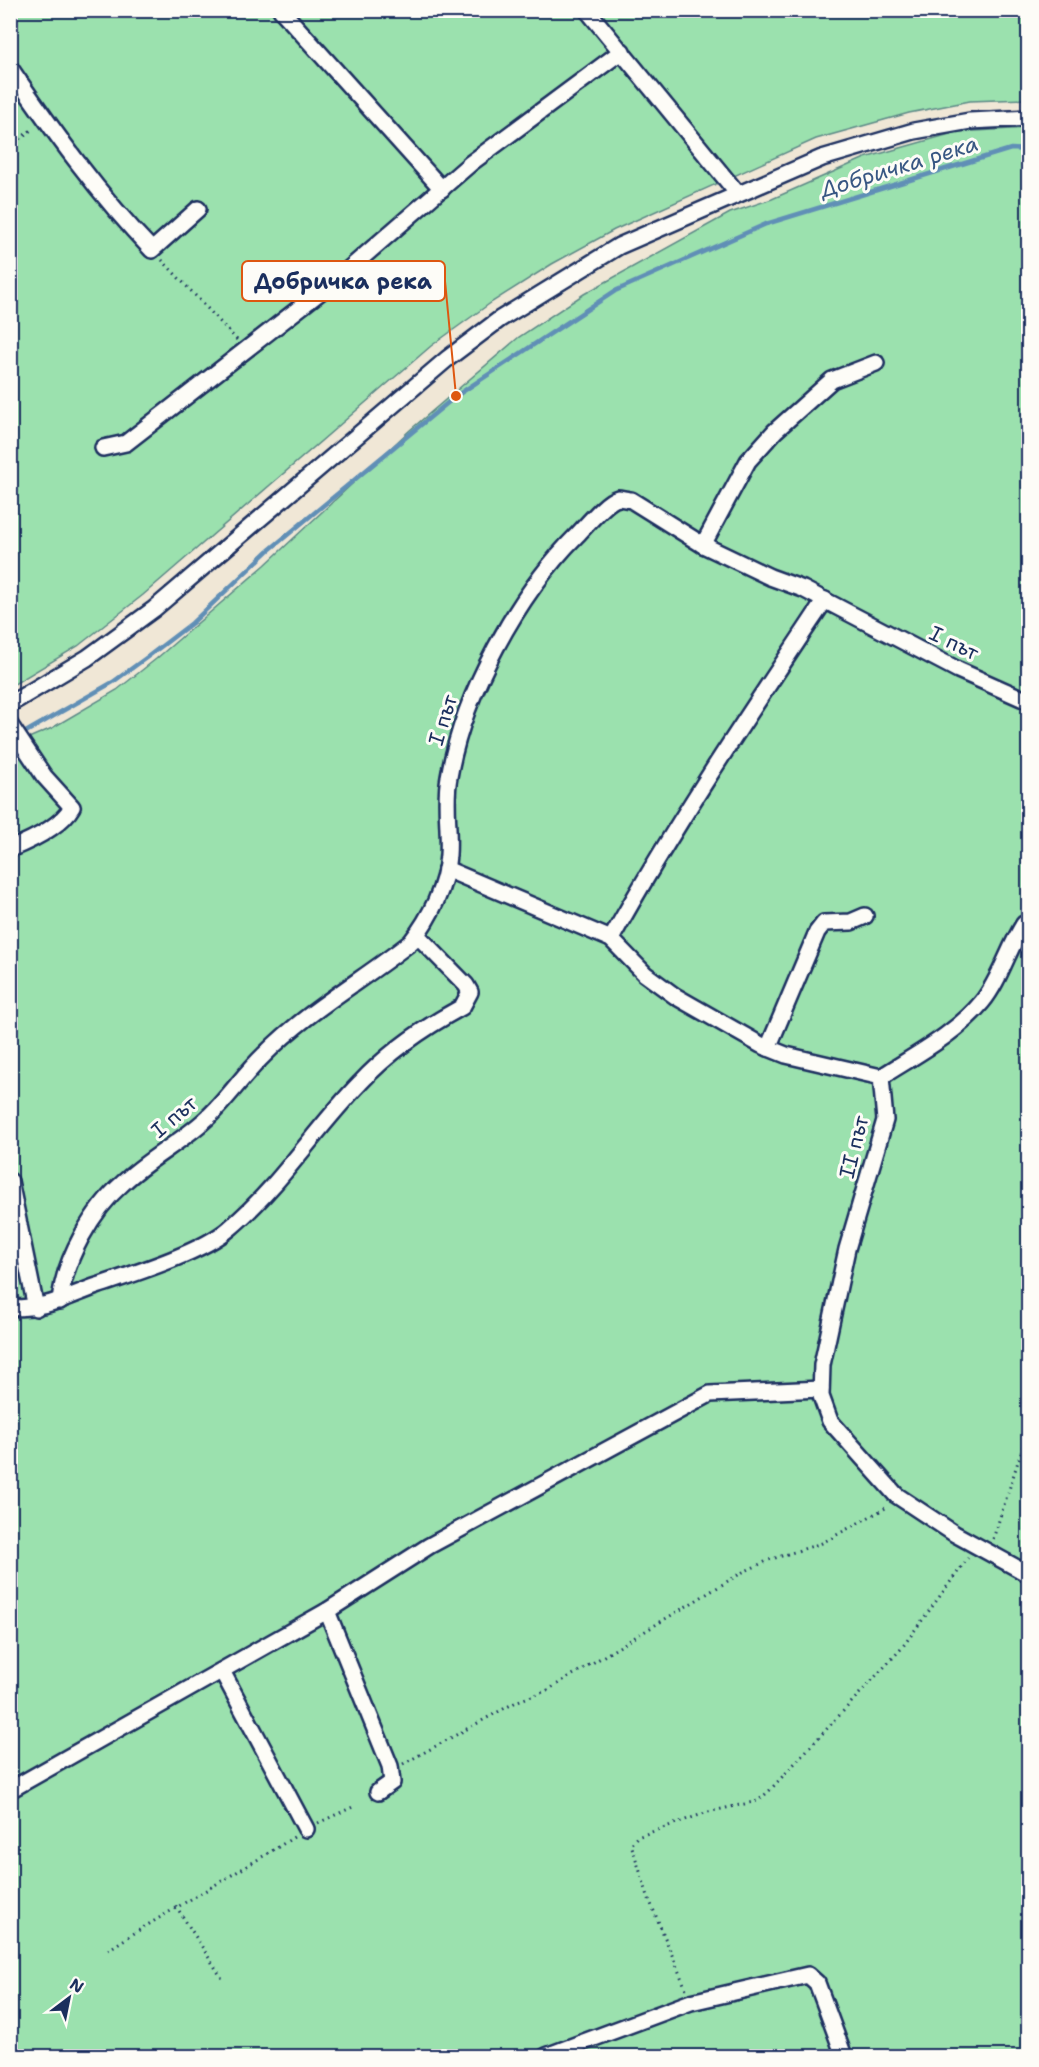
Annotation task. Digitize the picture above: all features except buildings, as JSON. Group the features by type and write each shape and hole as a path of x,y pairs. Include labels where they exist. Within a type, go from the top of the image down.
{"street":[{"path":"281,10 442,189"},
{"path":"587,10 738,194"},
{"path":"103,448 126,442 342,275 496,144 622,51"},
{"path":"10,68 45,119 126,223 152,250 198,209"},
{"path":"10,704 87,658 154,609 374,419 500,319 619,246 822,158 914,131 970,121 1029,118"},
{"path":"703,545 748,461 775,431 832,380 876,363"},
{"name":"І път","path":"60,1301 62,1279 77,1248 103,1206 123,1182 186,1137 209,1116 263,1055 301,1022 375,971 424,925 436,901 446,869 448,781 460,730 472,695 504,635 543,573 569,543 618,498 631,500 703,545 770,578 825,600 958,670 1029,701"},
{"path":"611,939 650,870 715,765 825,600"},
{"path":"10,849 46,832 68,814 72,807 40,768 12,728"},
{"path":"446,869 611,939 645,974 675,996 768,1048 786,1055 881,1077 963,1022 982,1002 1024,924 1029,926"},
{"path":"768,1048 817,932 824,923 851,922 865,916"},
{"path":"10,1307 36,1308 60,1301 194,1249 229,1230 261,1197 360,1083 428,1027 462,1007 470,992 466,985 417,934"},
{"name":"ІІ път","path":"881,1077 885,1120 847,1249 822,1365 821,1389 830,1421 874,1473 902,1499 983,1549 1029,1574"},
{"path":"10,1181 36,1308"},
{"path":"10,1790 327,1611 429,1546 710,1394 821,1389"},
{"path":"327,1611 390,1766 392,1782 378,1791"},
{"path":"222,1671 306,1829"},
{"path":"546,2056 691,2002 804,1975 812,1976 818,1983 844,2056"}],"path":[{"path":"10,146 45,119"},
{"path":"152,250 246,350"},
{"path":"691,2002 649,1899 631,1844 637,1837 708,1812 758,1801 770,1790 901,1648 983,1549 1024,1443 1029,1418"},
{"path":"390,1766 403,1764 518,1701 546,1691 716,1591 743,1572 769,1560 822,1543 902,1499"},
{"path":"108,1950 176,1906 248,1867 306,1829 355,1806"},
{"path":"176,1906 223,1980"}],"green space":[{"path":"11,11 1028,11 1028,99 970,101 909,113 816,139 614,230 552,264 492,302 431,346 143,595 78,646 11,686"},
{"path":"1028,128 1028,2056 11,2056 10,746 52,728 117,690 265,565 410,430 519,337 584,294 730,213 772,199 865,158 957,132"}],"waterway":[{"name":"Добричка река","path":"10,741 113,682 150,655 192,623 268,551 456,396 615,291 766,224 1011,149 1028,150"}],"place":[{"name":"Добричка река","path":"456,396"}]}
